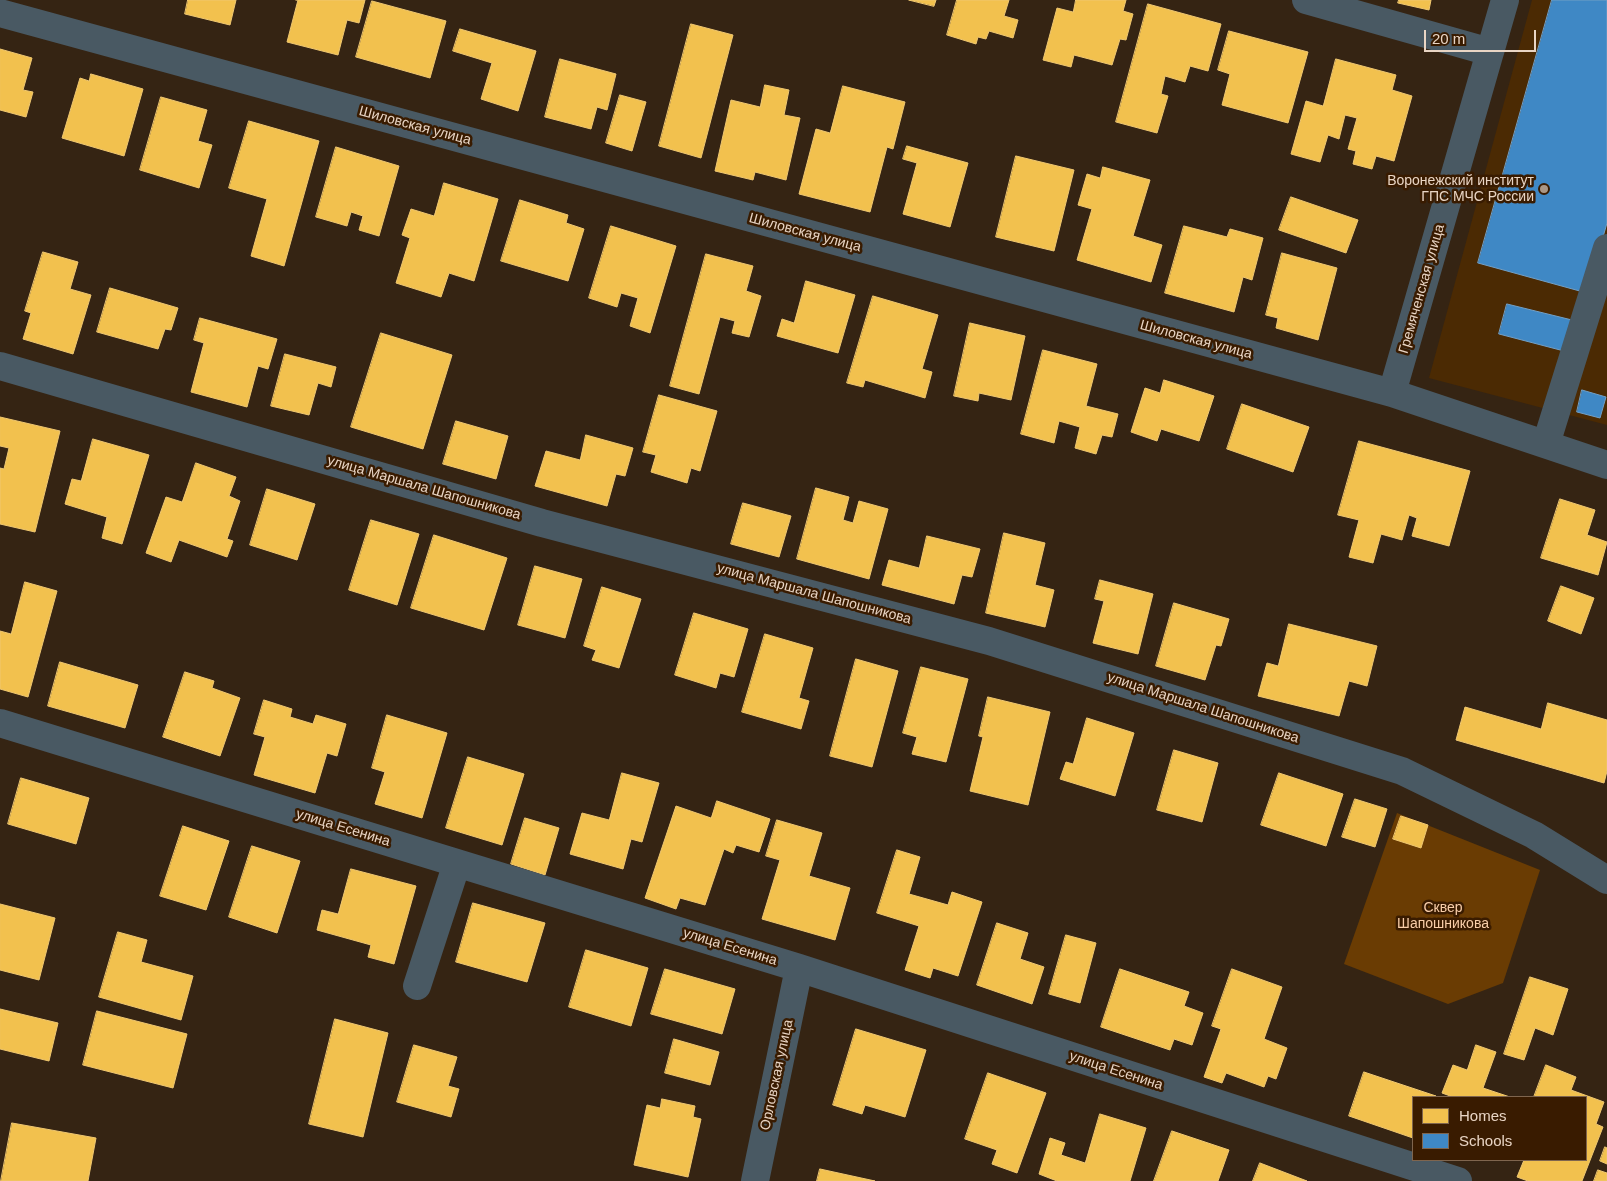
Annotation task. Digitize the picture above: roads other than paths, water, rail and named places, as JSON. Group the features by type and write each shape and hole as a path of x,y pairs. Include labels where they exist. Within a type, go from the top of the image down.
{"street":[{"path":"1306,0 1490,52"},
{"name":"Гремяченская улица","path":"1392,393 1504,0"},
{"name":"Шиловская улица","path":"0,13 1392,393 1607,465"},
{"path":"1546,444 1607,248"},
{"name":"улица Маршала Шапошникова","path":"0,366 542,523 989,640 1402,771 1534,835 1607,880"},
{"name":"улица Есенина","path":"0,723 799,968 1458,1181"},
{"path":"417,986 457,863"},
{"name":"Орловская улица","path":"755,1181 799,968"}],"place":[{"name":"Воронежский институт ГПС МЧС России","path":"1544,189"}],"park label":[{"name":"Сквер Шапошникова","path":"1443,916"}]}
